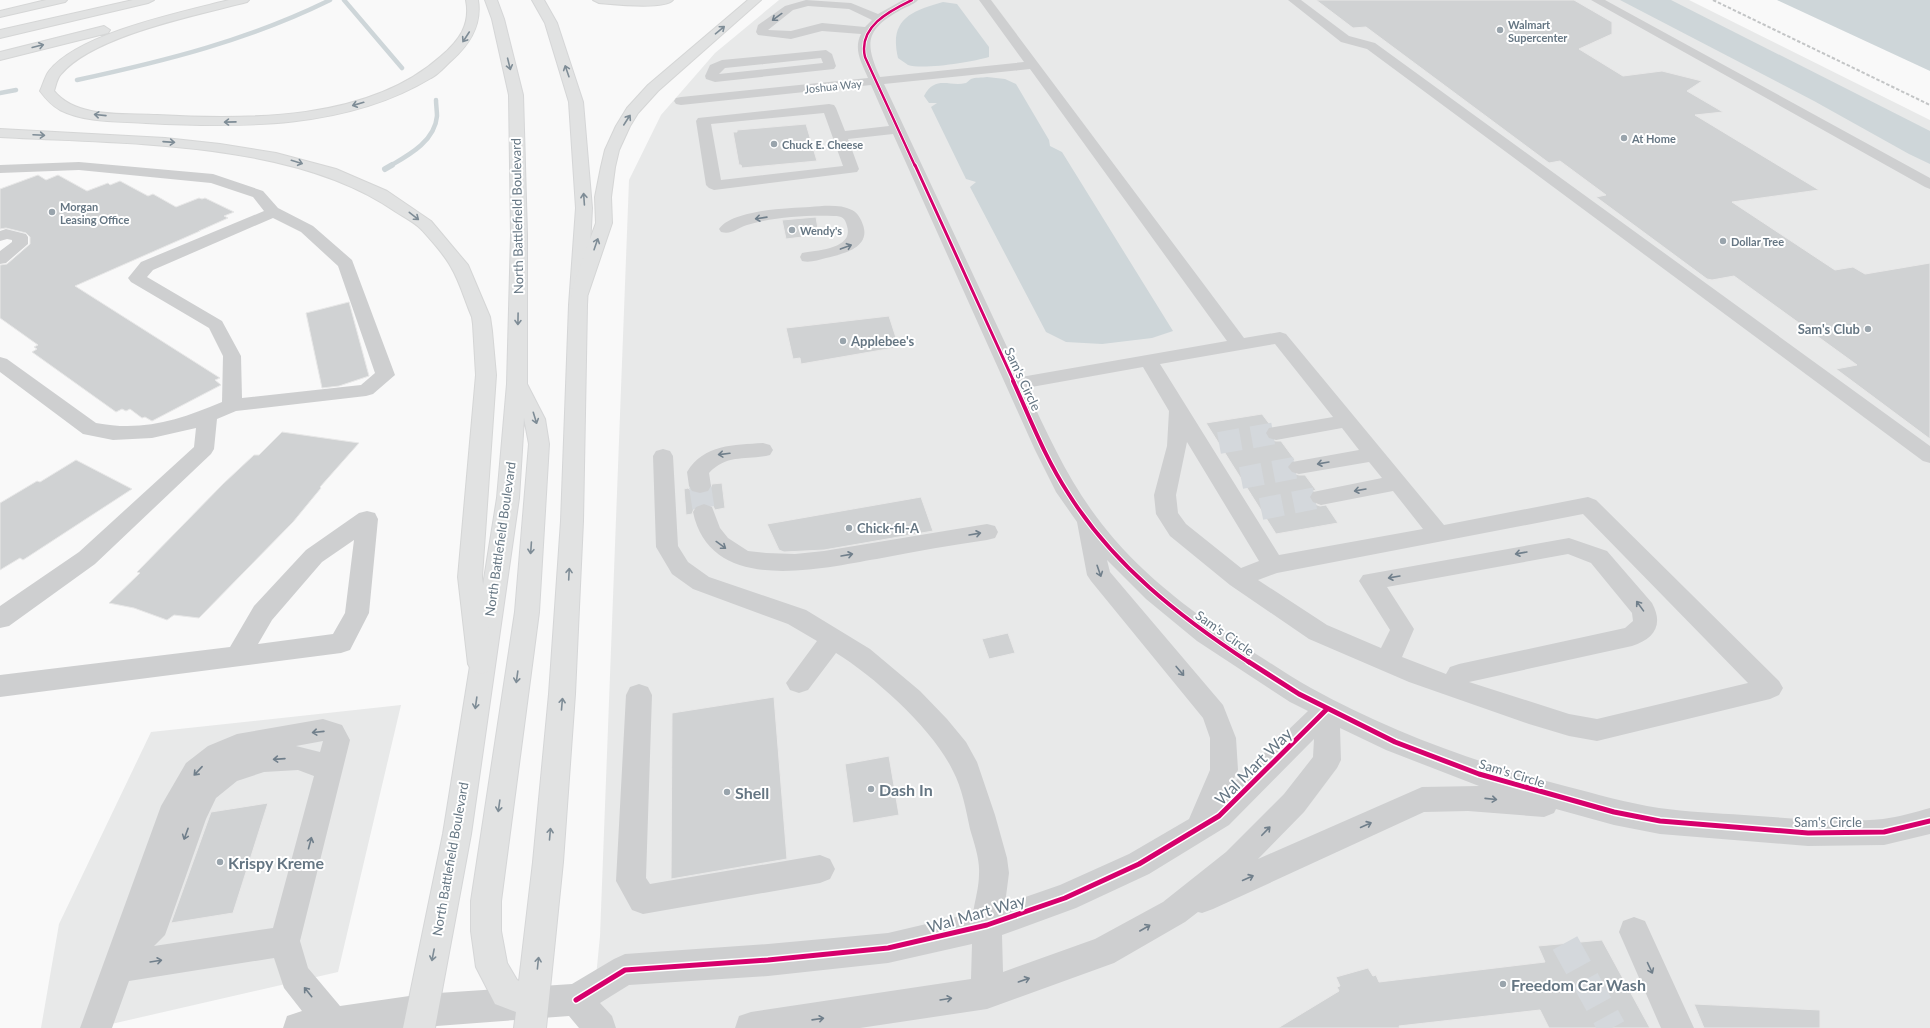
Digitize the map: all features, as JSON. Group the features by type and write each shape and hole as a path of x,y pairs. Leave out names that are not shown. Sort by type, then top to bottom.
{"main road":[{"path":"0,14 61,0"},
{"path":"0,56 233,0"},
{"path":"243,0 150,25 102,41 73,56 55,70 47,84 47,91 58,103 70,109 89,114 147,119 251,122 294,118 337,110 400,90 418,81 441,66 464,41 471,29 474,15 472,0"},
{"name":"North Battlefield Boulevard","path":"423,1022 456,834 481,664 508,498 517,384 519,236 516,95 498,18 491,0"},
{"path":"532,1015 562,694 572,521 579,294 584,208 576,102 550,23 538,0"},
{"path":"599,0 649,2 666,0"},
{"path":"579,294 604,223 603,197 608,167 612,150 623,126 632,111 653,88 755,0"},
{"path":"0,30 138,1"},
{"path":"0,35 138,1"},
{"path":"0,22 73,5"},
{"path":"0,133 210,146 264,154 289,160 342,176 377,192 413,215 442,243 455,260 474,297 480,316 485,348 485,394 470,577 481,664"},
{"path":"517,384 533,411 538,428 539,444 527,612 486,901 486,931 492,968 506,993 532,1015"}],"street":[{"path":"874,25 856,3 818,2 801,4 789,8 762,28 762,32 792,35 822,28 874,25 897,6 912,0"},
{"path":"985,0 1239,344"},
{"path":"1294,0 1345,39 1371,46 1930,456"},
{"path":"1597,0 1930,184"},
{"name":"Sam's Circle","path":"874,25 864,44 865,57 875,82 1044,450 1067,492 1108,547 1154,593 1206,634 1279,682 1327,709 1395,742 1479,774 1614,812 1684,823 1808,833 1884,832 1926,828"},
{"path":"826,54 830,66 757,73 714,78 711,76 714,68 722,64 826,54"},
{"name":"Joshua Way","path":"681,101 1033,66"},
{"path":"757,73 760,93 766,115"},
{"path":"829,108 852,169 714,185 703,121 766,115 829,108"},
{"path":"840,136 897,129"},
{"path":"0,363 90,429 113,433 152,431 189,423 232,405 366,390 385,375 346,264 307,229 274,212 258,194 213,179 78,166 1,169"},
{"path":"727,229 740,222 758,218 817,211 837,211 848,214 853,218 857,238 852,245 808,257"},
{"path":"232,405 232,356 216,326 137,278 147,266 274,212"},
{"path":"0,236 6,234 20,237 20,244 0,259"},
{"path":"1015,384 1280,338 1439,534"},
{"path":"1148,360 1179,410 1209,444 1252,511 1274,565"},
{"path":"1179,410 1177,446 1165,495 1167,514 1178,530 1238,579 1318,632 1418,675 1454,688 1569,725 1597,730 1770,688 1588,505 1274,565 1238,579"},
{"path":"0,619 87,558 204,449 207,416"},
{"path":"1276,433 1348,421"},
{"path":"700,486 698,472 707,460 719,454 763,450"},
{"path":"1300,467 1374,454"},
{"path":"663,456 667,547 680,568 701,583 797,617 861,656 911,699 938,727 956,750 967,770 982,815 994,873 987,925 987,993"},
{"path":"1321,497 1398,484"},
{"path":"704,512 705,521 717,543 739,556 752,560 764,561 804,563 987,532"},
{"path":"0,686 238,656 341,643 357,613 367,519 314,556 263,613 238,656"},
{"name":"Wal Mart Way","path":"1086,519 1099,575 1214,712 1223,738 1224,770 1199,828"},
{"path":"1387,662 1402,629 1371,581 1569,546 1599,558 1644,610 1646,625 1632,636 1459,674 1454,688"},
{"path":"799,683 833,638"},
{"path":"639,695 630,881 643,900 820,869"},
{"path":"1174,912 1236,862 1294,803 1327,760 1327,709"},
{"name":"Wal Mart Way","path":"576,1000 625,970 768,960 888,948 987,925 1066,898 1139,864 1219,816 1327,709"},
{"path":"96,1028 175,806 196,771 218,754 237,746 323,730 333,733 337,740 285,942 295,977 332,1022"},
{"path":"751,1028 987,993 1103,952 1174,912 1422,800 1444,797 1476,797 1614,812"},
{"path":"1634,932 1678,1028"},
{"path":"120,962 285,942"},
{"path":"299,1028 332,1022 423,1022 532,1015 576,1000 600,1028"}],"shaded area":[{"path":"779,0 1689,0 1930,120 1930,1028 591,1028 600,936 629,180 661,115 715,53"},
{"path":"1620,0 1671,0 1930,131 1930,164 1909,154 1814,101"},
{"path":"1777,0 1930,0 1930,71"},
{"path":"943,2 957,4 989,47 989,57 936,66 925,67 908,65 898,58 896,45 897,34 900,26 905,19 912,14 931,5"},
{"path":"987,77 1005,79 1016,84 1049,140 1050,146 1062,152 1173,331 1152,338 1102,344 1066,342 1046,332 970,187 976,182 966,179 931,107 937,103 929,103 924,96 928,90 938,84 960,84 966,83 973,78"},
{"path":"401,705 338,972 94,1028 41,1028 59,924 151,732"}],"building":[{"path":"1316,0 1574,0 1612,22 1612,34 1579,49 1623,76 1662,71 1702,81 1687,91 1723,112 1695,115 1819,190 1732,202 1835,270 1853,267 1865,274 1930,263 1930,439 1836,369 1857,365 1734,276 1712,280 1707,279 1596,197 1606,195 1560,161 1549,163 1366,27 1353,28"},
{"name":"Chuck E. Cheese","path":"806,124 817,161 742,168 741,165 739,165 733,132 737,132 737,130"},
{"path":"38,175 46,180 58,175 87,191 108,183 110,185 120,181 148,196 153,194 176,207 199,198 205,198 234,212 224,216 228,218 75,286 220,378 215,380 221,385 152,421 145,417 142,418 130,409 126,411 122,409 116,412 32,352 37,349 34,347 38,345 0,318 0,265 7,264 30,244 30,237 26,233 6,228 0,229 0,189"},
{"path":"816,217 819,235 786,239 782,220"},
{"path":"349,302 369,376 339,386 322,388 306,313"},
{"name":"Applebee's","path":"889,316 899,347 801,364 800,358 793,359 786,328"},
{"path":"1262,414 1271,426 1268,427 1265,432 1268,439 1281,441 1295,460 1291,461 1287,468 1292,473 1305,475 1316,490 1312,491 1309,496 1312,503 1320,506 1326,505 1338,523 1276,534 1206,423"},
{"path":"282,432 359,443 320,487 321,488 293,522 199,618 174,615 167,620 134,608 109,603 140,573 137,572 223,484 254,455 259,455"},
{"path":"76,460 132,489 23,560 20,558 0,570 0,503 37,481 40,482"},
{"path":"722,483 725,508 715,510 713,506 703,503 695,506 692,514 686,515 684,489 688,488 692,492 700,494 709,492 712,484"},
{"name":"Chick-fil-A","path":"921,497 933,531 824,550 784,552 779,550 767,524"},
{"path":"1008,633 1015,653 989,659 982,639"},
{"name":"Shell","path":"774,697 787,859 671,879 672,713"},
{"name":"Dash In","path":"889,756 899,815 853,823 845,764"},
{"name":"Krispy Kreme","path":"268,803 233,913 171,923 211,812"},
{"name":"Freedom Car Wash","path":"1602,940 1650,1028 1549,1028 1540,1010 1399,1026 1400,1028 1278,1028 1339,991 1337,987 1340,986 1336,977 1368,968 1373,976 1376,975 1379,982 1545,962 1538,946"},
{"path":"1694,1004 1820,1010 1820,1028 1704,1028"}],"waterway":[{"path":"77,80 174,57 238,38 269,27 330,0"},
{"path":"344,0 402,68"},
{"path":"0,93 16,90"},
{"path":"390,166 413,152 431,133 437,116 436,100"},
{"path":"385,169 392,165"}],"tunnel":[{"path":"1219,443 1276,433"},
{"path":"1241,478 1299,467"},
{"path":"700,486 704,512"},
{"path":"1261,509 1321,497"},
{"path":"1565,943 1612,1028"}],"railway":[{"path":"1713,0 1930,105"}],"cycle path":[{"path":"912,0 889,12 870,29 864,46 865,57 1045,450 1067,492 1108,547 1154,593 1206,634 1299,694 1327,709 1395,742 1479,774 1524,788 1614,812 1660,821 1808,833 1884,832 1930,821"},
{"path":"576,1000 625,970 768,960 888,948 987,925 1065,898 1139,864 1219,816 1327,709"}],"place":[{"name":"Walmart Supercenter","path":"1500,30"},
{"name":"At Home","path":"1624,138"},
{"name":"Chuck E. Cheese","path":"774,144"},
{"name":"Morgan Leasing Office","path":"52,212"},
{"name":"Wendy's","path":"792,230"},
{"name":"Dollar Tree","path":"1723,241"},
{"name":"Sam's Club","path":"1868,329"},
{"name":"Applebee's","path":"843,341"},
{"name":"Chick-fil-A","path":"849,528"},
{"name":"Dash In","path":"871,789"},
{"name":"Shell","path":"727,792"},
{"name":"Krispy Kreme","path":"220,862"},
{"name":"Freedom Car Wash","path":"1503,984"}]}
